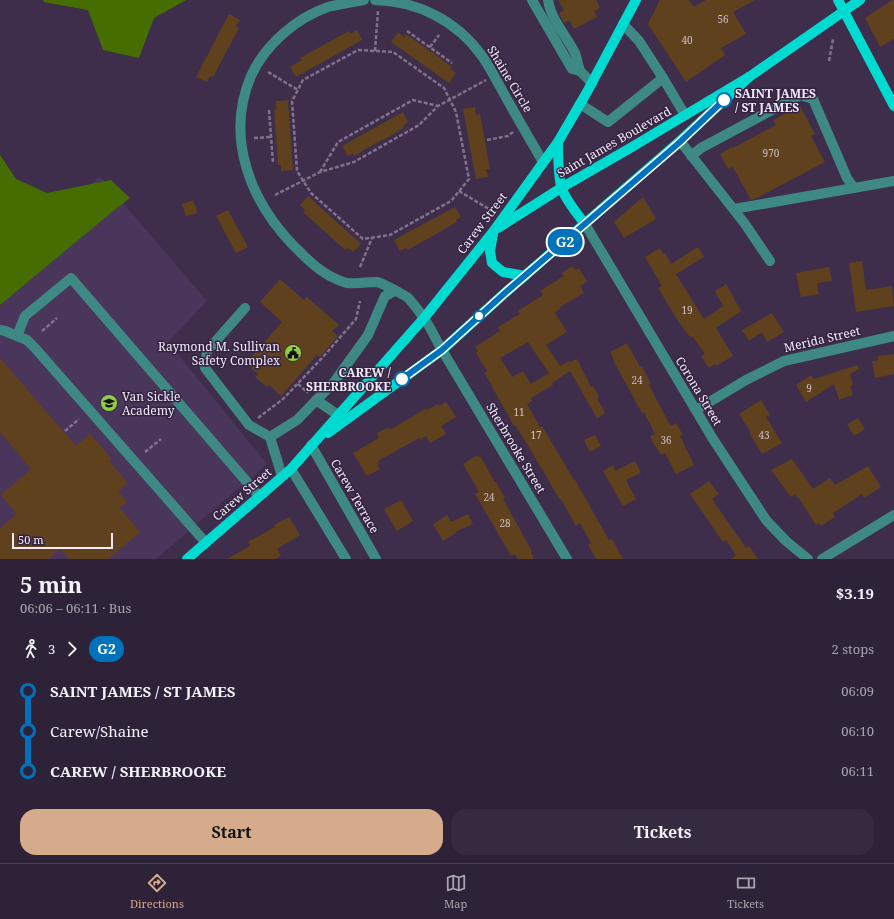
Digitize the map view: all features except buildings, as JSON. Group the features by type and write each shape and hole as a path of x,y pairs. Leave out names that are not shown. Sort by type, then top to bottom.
{"main road":[{"name":"Carew Street","path":"187,559 291,469 424,318 493,232 558,142 592,83 636,0"},
{"path":"838,0 894,106"},
{"name":"Saint James Boulevard","path":"493,232 562,188 749,77 860,0"},
{"name":"Saint James Boulevard","path":"585,224 680,142 749,77"},
{"path":"558,142 558,166 562,188 572,208 585,224"},
{"name":"Carew Street","path":"311,445 442,350 585,224"},
{"path":"493,232 490,251 492,263 503,272 525,276"}],"street":[{"path":"364,0 346,2 309,16 287,31 268,49 254,71 244,98 240,129 245,162 250,180 258,197 276,226 306,258 325,273 347,283 379,282 408,298 424,318 442,350"},
{"name":"Shaine Circle","path":"377,0 402,3 420,8 436,15 464,34 482,56 543,162"},
{"path":"532,0 572,68 580,70"},
{"path":"548,0 558,27 575,54 580,70 592,83"},
{"path":"623,24 639,41 685,115"},
{"path":"580,104 608,122 663,78"},
{"path":"691,156 700,148 800,95 813,99 848,178 854,188"},
{"path":"680,142 734,209 770,261"},
{"path":"734,209 894,181"},
{"name":"Corona Street","path":"585,224 713,439 766,520 786,541 808,559"},
{"path":"17,336 25,316 71,278 259,496"},
{"path":"270,437 297,420 335,381 368,335 385,296 395,291"},
{"path":"245,308 207,351 205,368 250,425 270,437 282,476"},
{"path":"0,330 27,340 35,348 206,543"},
{"name":"Merida Street","path":"696,410 746,380 784,361 894,336"},
{"name":"Sherbrooke Street","path":"442,350 567,559"},
{"path":"316,400 338,415"},
{"name":"Carew Terrace","path":"311,445 376,559"},
{"path":"291,469 346,559"},
{"path":"822,559 894,515"}],"path":[{"path":"375,51 377,0"},
{"path":"407,31 452,63"},
{"path":"430,48 439,34"},
{"path":"830,61 833,39"},
{"path":"358,50 375,51 393,52 444,88 456,112 468,179 451,201 390,236 363,240 311,193 297,171 292,100 303,80 358,50"},
{"path":"268,72 298,90"},
{"path":"275,195 320,172 354,162 419,125 438,106 479,84"},
{"path":"320,172 338,142 413,100 438,106"},
{"path":"269,110 273,163"},
{"path":"487,140 508,136 522,125"},
{"path":"254,138 271,137"},
{"path":"459,190 503,218"},
{"path":"360,267 372,238"},
{"path":"250,425 283,399 323,357 356,319 360,301"},
{"path":"42,331 57,318"},
{"path":"65,431 79,419"},
{"path":"145,452 161,439"}],"shaded area":[{"name":"Van Sickle Academy","path":"100,176 207,301 168,342 267,464 156,559 0,559 0,261"}],"green space":[{"path":"43,0 186,0 154,18 139,58 103,50 88,10 44,2"},
{"path":"0,155 16,179 47,193 111,180 130,198 0,305"}],"bus line":[{"name":"G2","path":"402,379 442,350 506,292 680,142 724,100"}],"place":[{"name":"SAINT JAMES / ST JAMES","path":"724,100"},
{"name":"Raymond M. Sullivan Safety Complex","path":"293,353"},
{"name":"CAREW / SHERBROOKE","path":"402,379"},
{"name":"Van Sickle Academy","path":"109,403"}]}
